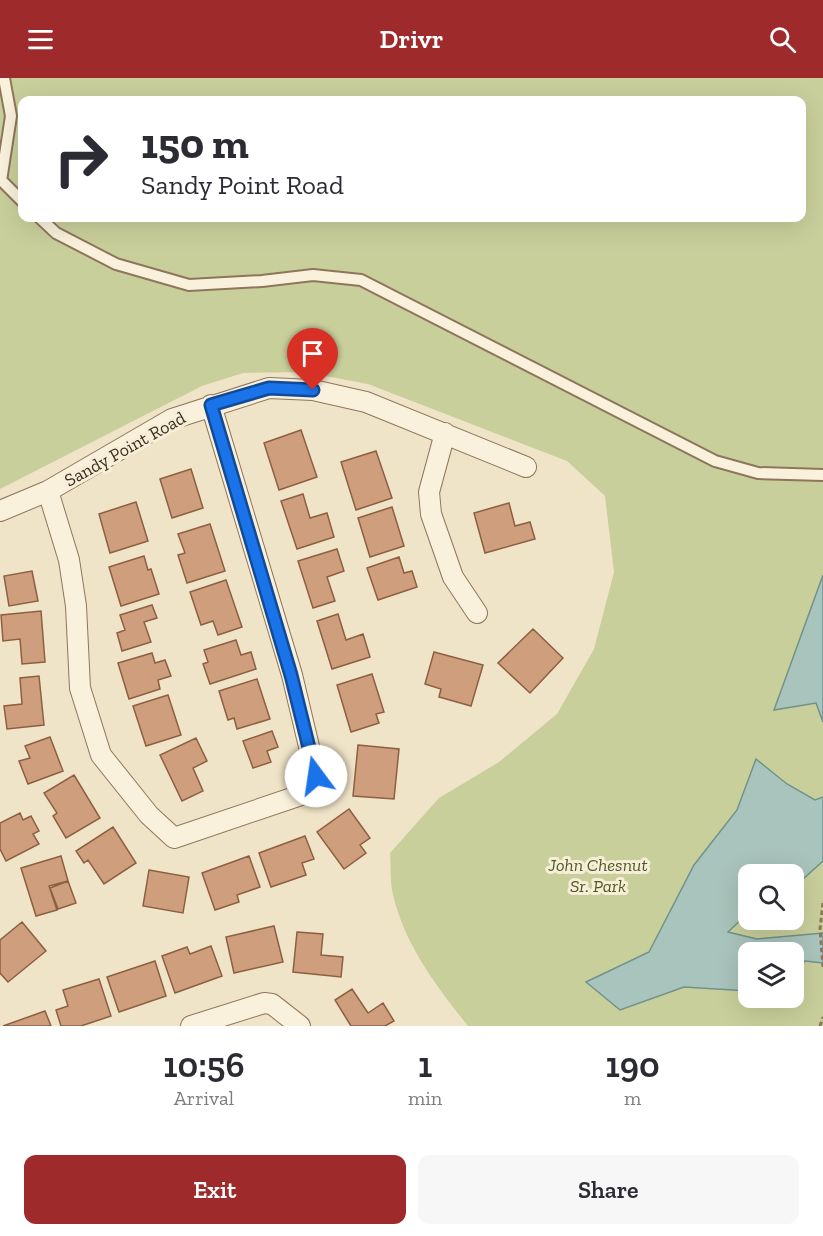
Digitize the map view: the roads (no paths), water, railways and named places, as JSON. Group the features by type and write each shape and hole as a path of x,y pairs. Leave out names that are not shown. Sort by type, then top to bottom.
{"street":[{"name":"Sandy Point Road","path":"0,511 48,491 172,419 269,388 313,390 366,402 526,467"},
{"path":"48,491 69,560 76,606 80,688 100,755 149,815 174,838 304,794 316,776 291,675 211,405"},
{"path":"445,433 429,492 431,514 453,577 477,613"},
{"path":"191,1026 264,1003 272,1004 300,1026"}],"lane":[{"path":"4,78 11,116 1,181 18,197"},
{"path":"44,222 56,233 116,264 189,285 262,281 314,275 361,280 715,460 758,473 823,475"}],"water":[{"path":"823,575 823,722 816,703 774,710"},
{"path":"756,759 787,784 815,800 823,797 823,861 804,878 804,864 738,864 738,922 728,932 757,939 823,933 823,963 804,962 804,942 738,942 738,990 684,987 620,1010 586,982 649,952 694,865 737,810"}],"park label":[{"name":"John Chesnut Sr. Park","path":"598,875"}]}
